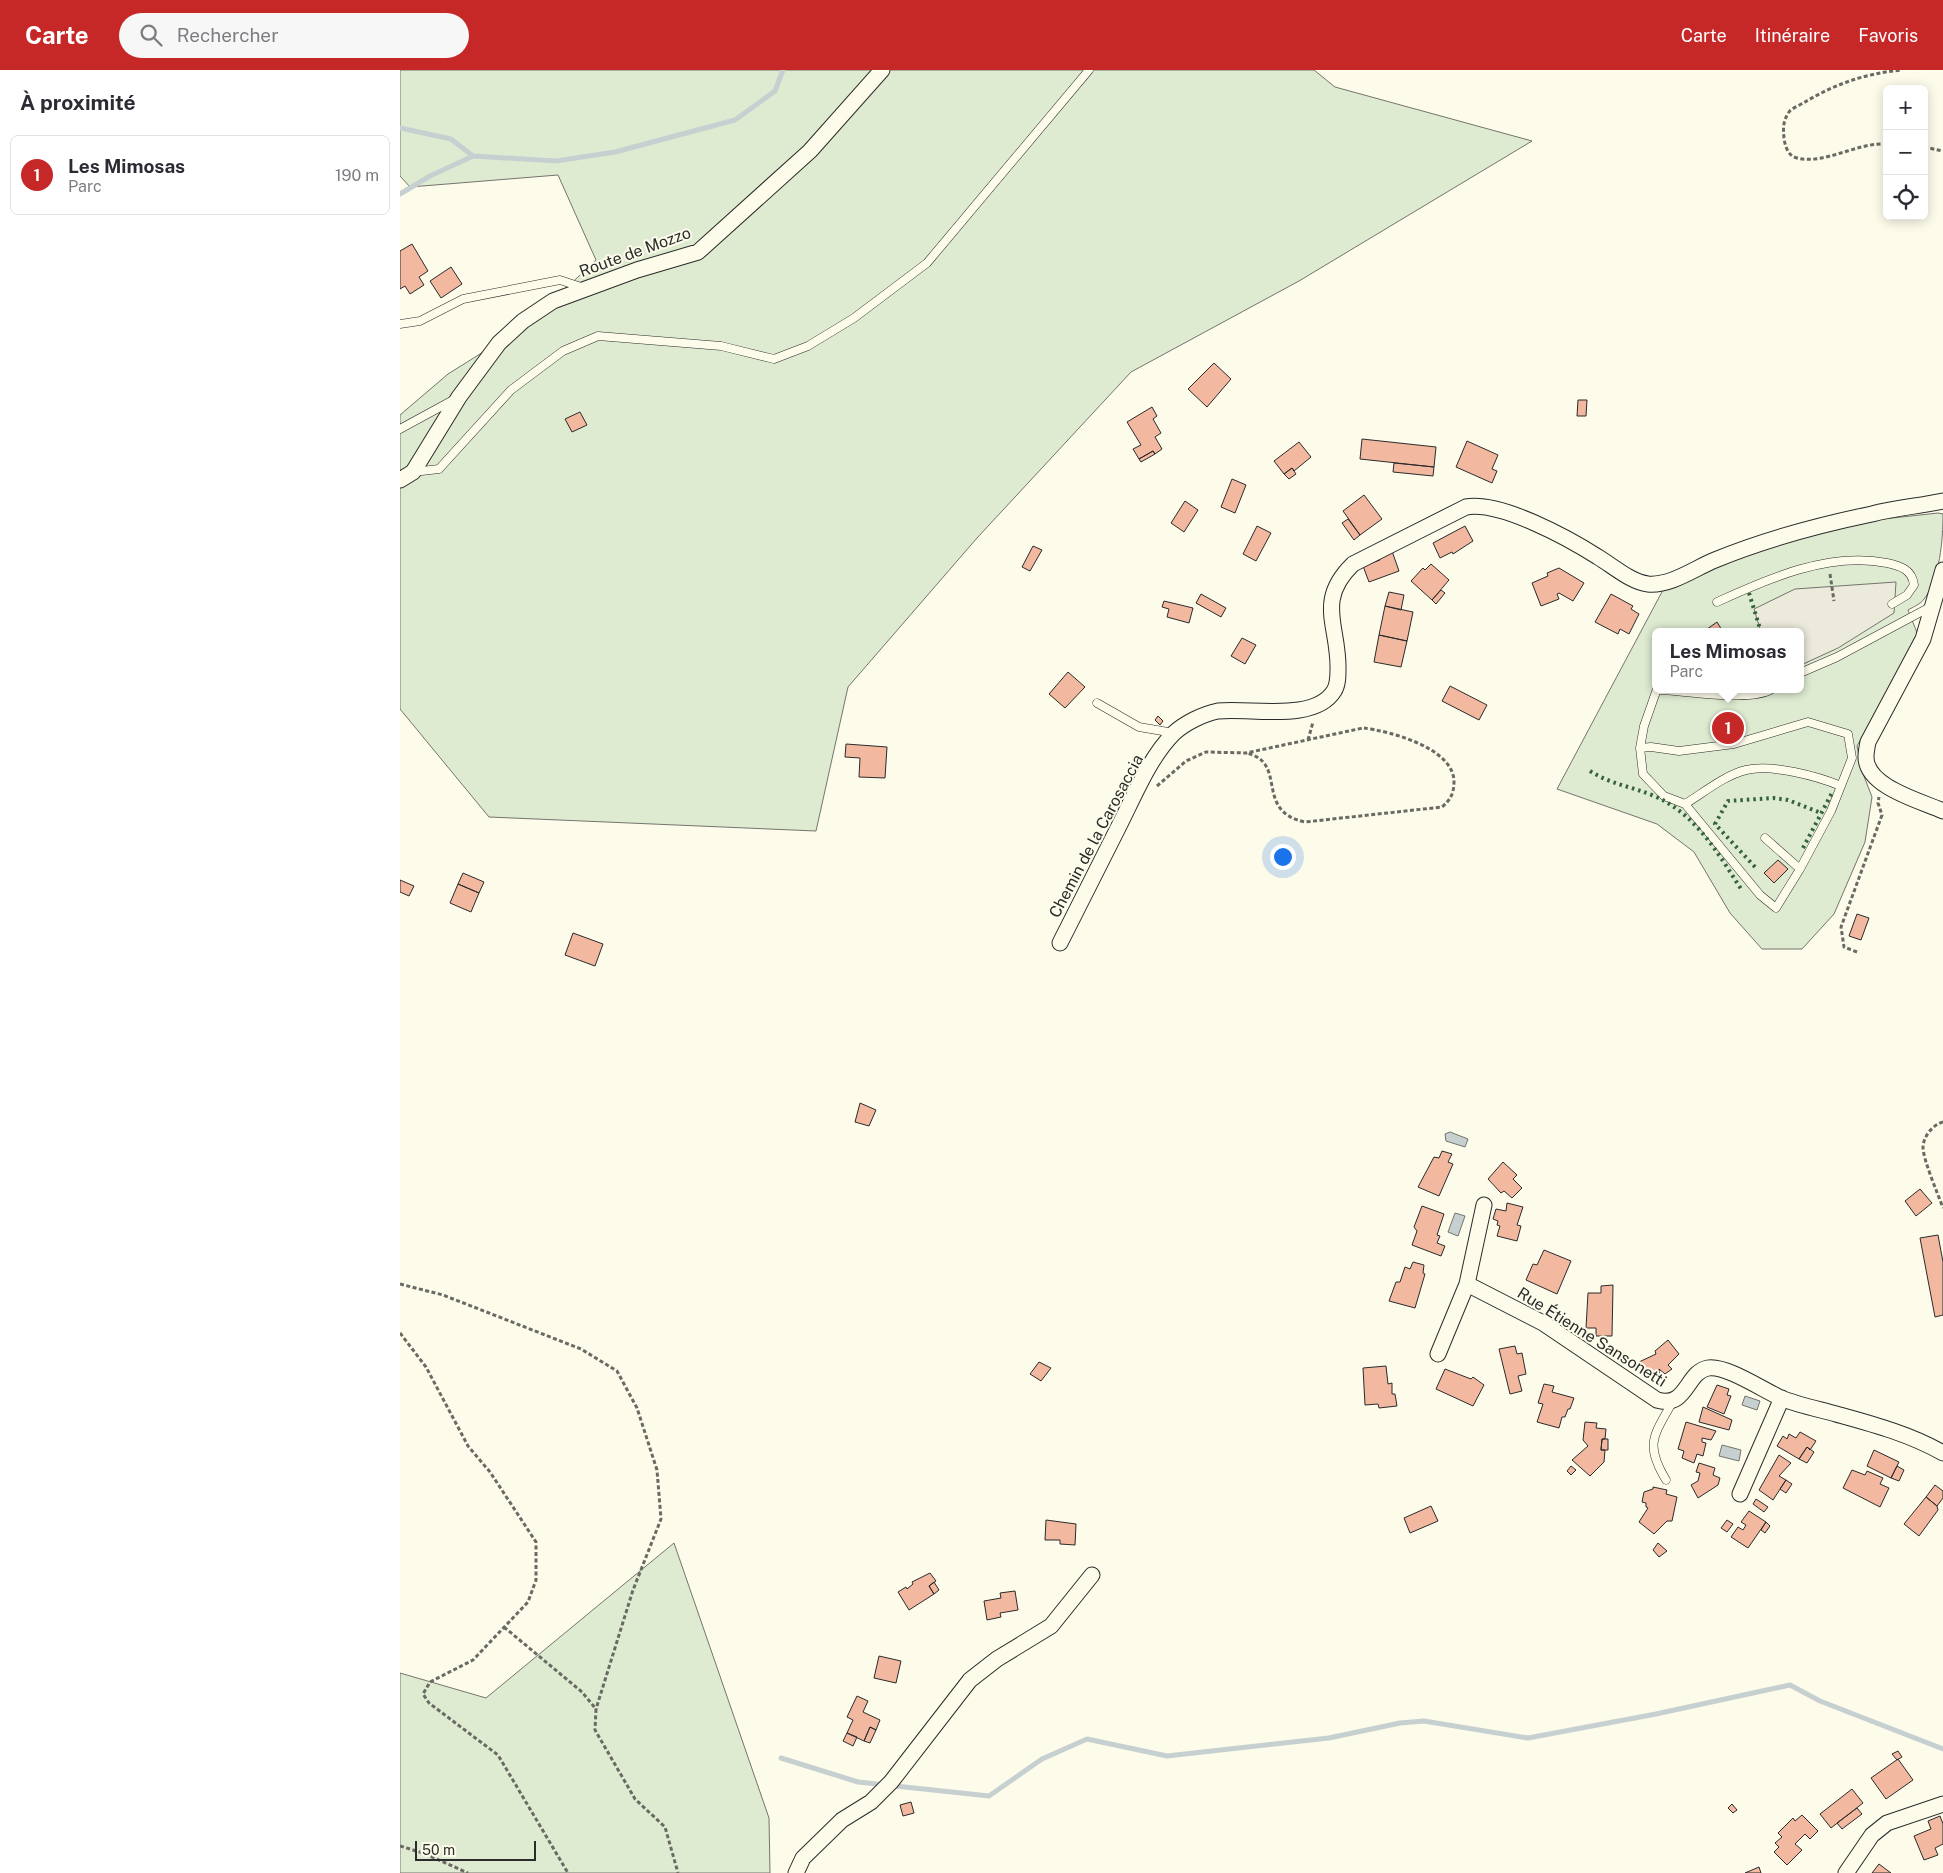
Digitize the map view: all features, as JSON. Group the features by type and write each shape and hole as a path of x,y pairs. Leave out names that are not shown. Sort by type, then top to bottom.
{"street":[{"name":"Route de Mozzo","path":"413,472 459,397 499,343 523,320 553,301 586,288 698,252 810,151 882,70"},
{"path":"400,480 413,472"},
{"name":"Chemin de la Carosaccia","path":"1060,942 1138,787 1174,733 1195,720 1216,712 1290,712 1305,710 1328,697 1334,691 1338,680 1338,661 1330,612 1332,593 1341,575 1353,564 1466,507 1477,505 1490,507 1571,540 1629,577 1648,584 1666,582 1716,560 1784,535 1874,513 1943,501"},
{"path":"1943,570 1923,639 1868,742 1866,758 1870,772 1882,784 1943,811"},
{"path":"1438,1354 1467,1284 1484,1205"},
{"name":"Rue Étienne Sansonetti","path":"1467,1284 1543,1323 1657,1400 1664,1402 1673,1401 1706,1368 1719,1368 1782,1398 1874,1424 1928,1445 1943,1453"},
{"path":"1740,1494 1782,1398"},
{"path":"796,1873 803,1858 842,1820 871,1802 891,1782 970,1680 997,1659 1051,1626 1092,1575"},
{"path":"1846,1873 1872,1835 1887,1823 1943,1804"}],"lane":[{"path":"413,472 439,469 510,390 563,351 598,336 721,346 774,359 808,346 847,323 928,262 1089,70"},
{"path":"400,324 420,321 463,299 560,280 586,288"},
{"path":"400,429 436,407 459,397"},
{"path":"1716,602 1755,584 1815,565 1870,560 1898,566 1908,571 1913,578 1914,585 1907,595 1892,604"},
{"path":"1804,671 1837,657 1932,606"},
{"path":"1640,748 1651,747 1679,751 1734,744 1808,722 1848,734 1852,758 1831,811 1800,869 1776,908 1760,894 1685,804 1664,796 1643,774 1640,748 1644,726 1656,693"},
{"path":"1692,693 1726,696 1766,693"},
{"path":"1097,703 1140,726 1174,733"},
{"path":"1685,804 1721,782 1746,770 1778,770 1821,778 1841,786"},
{"path":"1765,838 1800,869"},
{"path":"1666,1480 1658,1467 1652,1450 1657,1430 1673,1401"}],"path":[{"path":"1883,144 1841,151 1812,161 1795,158 1785,148 1783,125 1790,111 1821,92 1845,82 1881,72 1902,70"},
{"path":"1928,148 1943,151"},
{"path":"1829,564 1834,601"},
{"path":"1138,787 1151,793 1163,779 1186,761 1206,752 1246,753 1258,756 1267,765 1274,800 1282,812 1293,819 1305,822 1442,807 1454,791 1454,772 1445,760 1425,746 1383,730 1363,728 1246,753"},
{"path":"1857,952 1844,947 1841,927 1882,814 1878,803 1882,784"},
{"path":"1943,1122 1936,1124 1926,1135 1923,1148 1943,1208"},
{"path":"400,1284 443,1295 581,1349 617,1371 637,1408 657,1470 661,1519 633,1590 596,1709 595,1730 635,1799 664,1827 678,1873"},
{"path":"400,1333 426,1367 468,1446 490,1472 536,1542 536,1580 528,1602 473,1660 430,1682 423,1694 429,1703 498,1755 568,1873"},
{"path":"504,1627 582,1692 596,1709"},
{"path":"400,1846 423,1853 468,1873"}],"green space":[{"path":"400,70 1314,70 1335,87 1532,141 1299,281 1131,372 977,538 848,687 816,831 489,817 400,709 400,415 448,374 528,324 596,260 558,175 410,187 400,176"},
{"path":"1943,514 1940,558 1934,581 1924,599 1908,610 1918,635 1857,746 1862,771 1872,797 1865,842 1834,914 1802,949 1762,949 1730,913 1694,852 1657,824 1557,789 1664,588 1715,566 1786,541 1874,520"},
{"path":"674,1543 769,1818 770,1873 400,1873 400,1673 486,1698"}],"shaded area":[{"path":"1896,582 1894,613 1838,648 1804,664 1804,628 1760,628 1754,609 1795,589"},
{"path":"1450,1132 1468,1139 1465,1147 1446,1141 1445,1134"},
{"path":"1455,1213 1465,1216 1458,1236 1448,1232"},
{"path":"1745,1396 1760,1401 1757,1410 1742,1405"},
{"path":"1722,1445 1741,1450 1739,1461 1719,1456"}],"building":[{"path":"412,244 428,271 419,277 424,285 410,294 405,286 400,289 400,251"},
{"path":"451,267 462,284 441,298 430,281"},
{"path":"1214,363 1231,379 1207,407 1188,389"},
{"path":"1578,400 1587,400 1586,416 1577,416"},
{"path":"1152,407 1157,416 1153,419 1161,433 1155,437 1162,449 1155,454 1153,451 1139,459 1133,449 1141,445 1127,422"},
{"path":"580,412 587,425 572,432 565,419"},
{"path":"1362,439 1436,447 1434,467 1360,459"},
{"path":"1467,441 1498,455 1492,469 1497,471 1492,483 1456,467"},
{"path":"1299,442 1311,457 1294,471 1292,468 1284,474 1274,461"},
{"path":"1153,451 1155,454 1141,462 1139,459"},
{"path":"1394,463 1434,467 1433,476 1393,472"},
{"path":"1292,468 1296,474 1289,479 1284,474"},
{"path":"1232,479 1246,485 1235,513 1221,507"},
{"path":"1364,495 1382,519 1360,535 1343,511"},
{"path":"1185,501 1198,510 1184,532 1171,523"},
{"path":"1348,519 1360,535 1354,540 1342,523"},
{"path":"1257,526 1271,533 1256,561 1243,554"},
{"path":"1465,526 1473,541 1453,554 1452,552 1440,558 1433,543"},
{"path":"1033,546 1042,550 1030,571 1022,567"},
{"path":"1392,551 1399,571 1369,582 1363,566 1380,560 1378,556"},
{"path":"1431,564 1449,580 1432,600 1411,581 1423,568 1425,570"},
{"path":"1559,568 1584,583 1573,601 1559,593 1557,594 1559,599 1541,606 1532,583 1548,576 1547,573"},
{"path":"1441,590 1445,593 1436,604 1432,600"},
{"path":"1389,592 1404,595 1401,610 1385,606"},
{"path":"1201,594 1226,608 1221,617 1196,603"},
{"path":"1611,594 1633,606 1631,609 1639,614 1629,634 1620,629 1618,634 1595,622"},
{"path":"1164,601 1193,608 1189,623 1167,617 1169,609 1162,607"},
{"path":"1385,606 1413,612 1407,641 1379,635"},
{"path":"1717,622 1721,628 1709,628"},
{"path":"1379,635 1407,641 1401,667 1374,662"},
{"path":"1242,638 1256,645 1245,664 1231,656"},
{"path":"1068,672 1085,687 1065,708 1049,694"},
{"path":"1450,686 1487,705 1479,720 1442,701"},
{"path":"1158,716 1163,721 1160,725 1155,720"},
{"path":"846,744 887,747 885,778 859,777 860,758 845,757"},
{"path":"1778,860 1788,869 1774,883 1764,873"},
{"path":"463,873 484,882 479,893 458,884"},
{"path":"400,880 414,886 409,896 400,892"},
{"path":"458,884 479,893 471,912 450,903"},
{"path":"1857,914 1869,918 1861,940 1849,936"},
{"path":"573,933 603,944 595,966 565,955"},
{"path":"860,1103 876,1110 869,1126 855,1122"},
{"path":"1442,1151 1452,1154 1448,1162 1453,1164 1439,1196 1418,1187 1434,1157 1439,1158"},
{"path":"1503,1162 1517,1175 1513,1179 1522,1188 1512,1198 1504,1191 1501,1193 1488,1179"},
{"path":"1920,1189 1932,1203 1916,1216 1905,1201"},
{"path":"1507,1203 1523,1207 1517,1225 1521,1226 1517,1241 1497,1236 1500,1226 1497,1225 1498,1221 1493,1219 1496,1209 1506,1211"},
{"path":"1422,1206 1444,1214 1437,1235 1440,1236 1437,1243 1445,1246 1441,1256 1412,1245 1417,1231 1414,1227"},
{"path":"1938,1235 1943,1262 1943,1315 1935,1317 1920,1238"},
{"path":"1544,1250 1571,1261 1557,1294 1526,1280 1533,1264 1537,1265"},
{"path":"1413,1262 1424,1265 1423,1273 1425,1274 1415,1308 1389,1301 1396,1282 1400,1282 1405,1267 1410,1269"},
{"path":"1613,1285 1612,1336 1596,1336 1596,1328 1586,1328 1588,1293 1601,1293 1601,1286"},
{"path":"1668,1340 1679,1354 1668,1365 1672,1369 1665,1374 1659,1369 1660,1375 1652,1376 1652,1371 1641,1373 1639,1362 1656,1354 1655,1351"},
{"path":"1515,1346 1517,1354 1522,1353 1526,1374 1518,1376 1522,1391 1510,1394 1499,1349"},
{"path":"1039,1362 1051,1368 1041,1381 1030,1374"},
{"path":"1386,1366 1388,1384 1392,1383 1392,1394 1395,1394 1397,1406 1379,1408 1378,1404 1365,1405 1363,1368"},
{"path":"1445,1369 1471,1379 1473,1377 1484,1385 1473,1406 1436,1389"},
{"path":"1544,1384 1554,1386 1552,1392 1574,1398 1565,1417 1562,1417 1559,1428 1537,1422 1543,1404 1538,1403"},
{"path":"1717,1385 1729,1389 1727,1395 1731,1396 1724,1414 1707,1407"},
{"path":"1703,1407 1732,1420 1729,1430 1699,1422"},
{"path":"1585,1422 1597,1423 1596,1428 1606,1429 1605,1439 1602,1439 1601,1450 1605,1450 1604,1462 1590,1476 1572,1460 1588,1446 1583,1440"},
{"path":"1686,1422 1716,1431 1711,1440 1702,1438 1702,1442 1706,1443 1703,1456 1697,1454 1694,1463 1682,1458 1684,1451 1678,1449"},
{"path":"1800,1432 1816,1441 1810,1450 1807,1447 1799,1459 1777,1446 1783,1436 1787,1439 1789,1434 1796,1438"},
{"path":"1602,1439 1608,1439 1608,1450 1601,1450"},
{"path":"1807,1447 1814,1452 1807,1463 1799,1459"},
{"path":"1874,1450 1899,1462 1891,1478 1867,1466"},
{"path":"1779,1455 1791,1463 1779,1476 1786,1480 1773,1500 1759,1490"},
{"path":"1699,1463 1715,1468 1713,1475 1720,1478 1718,1485 1698,1498 1691,1485 1698,1481 1700,1473 1696,1472"},
{"path":"1571,1466 1576,1470 1571,1475 1567,1471"},
{"path":"1897,1466 1904,1470 1899,1481 1891,1478"},
{"path":"1852,1470 1865,1475 1867,1471 1883,1478 1880,1484 1889,1488 1880,1507 1843,1488"},
{"path":"1786,1480 1792,1484 1786,1493 1780,1489"},
{"path":"1935,1485 1943,1491 1943,1498 1937,1506 1926,1497"},
{"path":"1653,1487 1667,1490 1666,1494 1677,1497 1672,1521 1667,1521 1654,1534 1639,1522 1648,1508 1646,1503 1642,1502 1644,1492 1653,1489"},
{"path":"1926,1497 1937,1506 1938,1510 1919,1536 1904,1524"},
{"path":"1756,1499 1768,1507 1764,1512 1753,1504"},
{"path":"1431,1506 1438,1521 1410,1533 1404,1518"},
{"path":"1749,1511 1766,1522 1748,1548 1731,1537 1738,1527 1743,1530 1746,1525 1741,1522"},
{"path":"1046,1520 1076,1524 1075,1545 1060,1544 1060,1540 1045,1540"},
{"path":"1727,1520 1733,1524 1727,1532 1721,1528"},
{"path":"1766,1522 1770,1526 1765,1533 1761,1530"},
{"path":"1658,1543 1667,1551 1659,1557 1653,1550"},
{"path":"930,1573 936,1581 929,1586 934,1594 909,1610 898,1592 906,1587 907,1589 913,1584 912,1582"},
{"path":"934,1582 939,1590 934,1594 929,1586"},
{"path":"1015,1591 1018,1610 1000,1613 1001,1617 987,1620 984,1601 1001,1598 1000,1593"},
{"path":"879,1656 901,1661 896,1683 874,1678"},
{"path":"857,1696 868,1701 863,1712 880,1720 876,1730 870,1727 864,1741 847,1733 853,1720 847,1717"},
{"path":"870,1727 876,1730 870,1743 864,1741"},
{"path":"847,1733 857,1737 853,1746 843,1741"},
{"path":"1898,1751 1902,1757 1897,1760 1892,1754"},
{"path":"1898,1759 1913,1780 1886,1799 1871,1778"},
{"path":"1852,1789 1863,1803 1831,1828 1820,1814"},
{"path":"911,1802 914,1813 903,1816 900,1805"},
{"path":"1732,1804 1737,1810 1733,1813 1728,1808"},
{"path":"1857,1808 1862,1814 1842,1829 1837,1823"},
{"path":"1802,1815 1818,1831 1810,1839 1805,1834 1795,1844 1802,1850 1787,1865 1774,1852 1779,1847 1775,1843 1782,1837 1778,1833 1793,1818 1795,1821"},
{"path":"1940,1816 1943,1824 1943,1844 1935,1848 1938,1855 1924,1860 1914,1836 1931,1829 1928,1821"},
{"path":"1879,1864 1891,1873 1872,1873"},
{"path":"1759,1867 1761,1873 1745,1873"}],"waterway":[{"path":"400,128 451,139 473,156 556,161 615,152 735,120 775,91 783,70"},
{"path":"400,194 430,176 473,156"},
{"path":"781,1758 858,1782 989,1796 1042,1759 1087,1739 1167,1756 1329,1738 1400,1723 1424,1721 1528,1738 1656,1714 1790,1685 1820,1701 1943,1749"}],"hedge":[{"path":"1749,593 1760,628"},
{"path":"1590,771 1598,776 1654,796 1669,803 1682,813 1704,835 1741,889"},
{"path":"1803,848 1833,791"},
{"path":"1755,867 1715,824 1728,801 1773,798 1788,800 1821,813"}],"place":[{"name":"Les Mimosas","path":"1728,728"}]}
